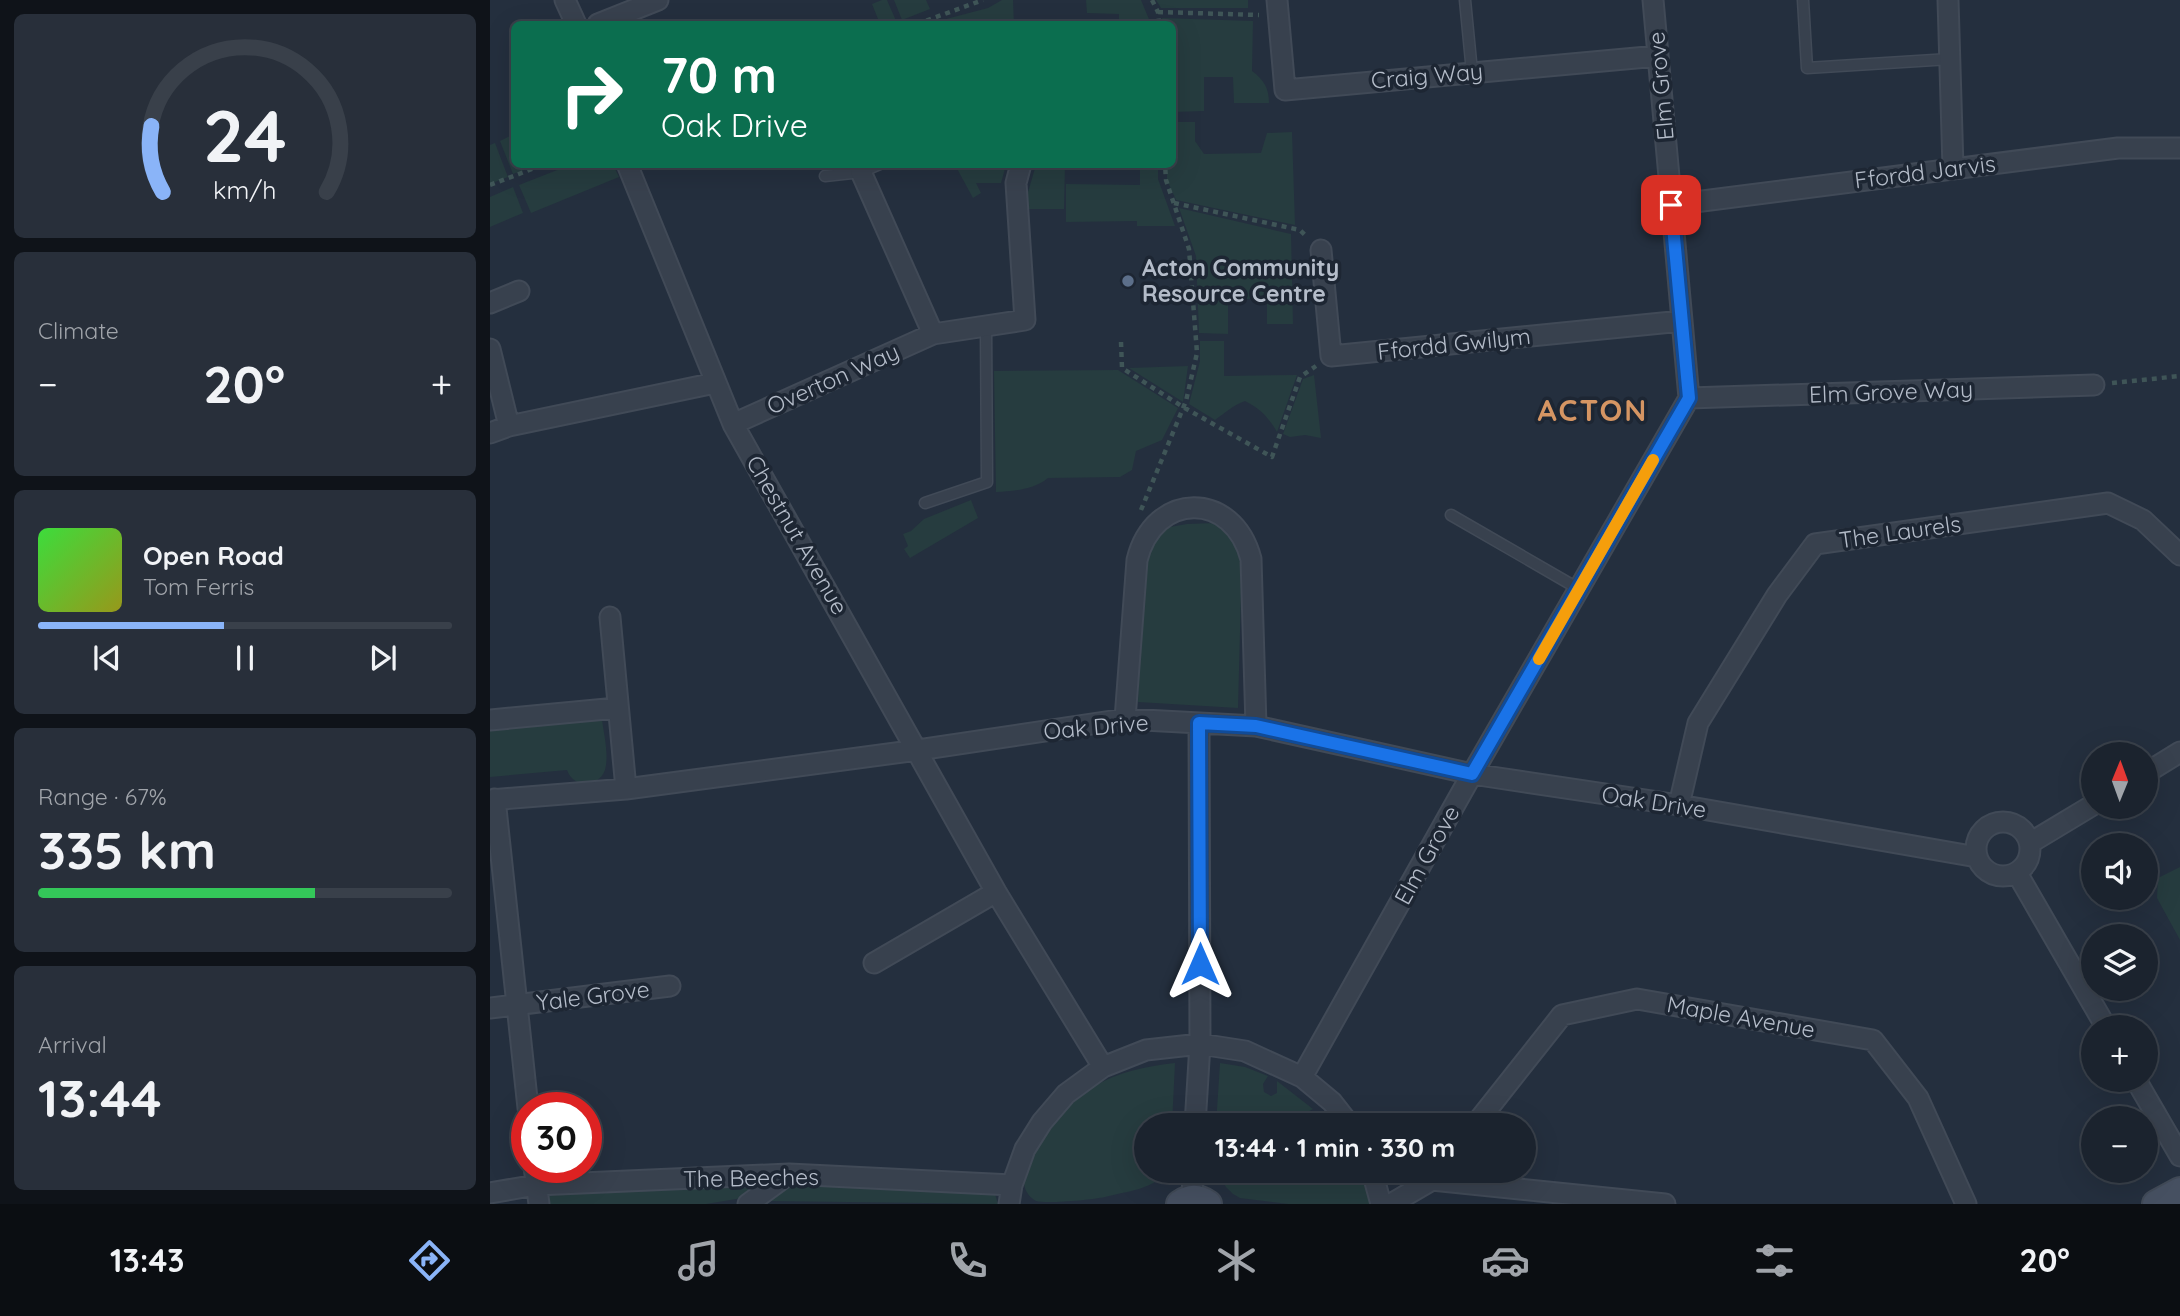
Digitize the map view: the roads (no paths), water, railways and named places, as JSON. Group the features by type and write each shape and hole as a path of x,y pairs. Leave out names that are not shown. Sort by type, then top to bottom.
{"main road":[{"path":"2157,1204 2180,1191"}],"street":[{"path":"565,0 575,21"},
{"path":"606,21 658,0"},
{"name":"Elm Grove","path":"1302,1077 1472,774 1689,398 1653,0"},
{"path":"1948,0 1953,168"},
{"name":"Craig Way","path":"1278,8 1285,90 1658,56"},
{"name":"Ffordd Jarvis","path":"1671,205 2118,148 2180,148"},
{"name":"Chestnut Avenue","path":"629,168 733,424 996,892 1103,1067"},
{"name":"Overton Way","path":"733,424 933,334 1026,320 1016,183 1020,168"},
{"path":"861,172 933,334"},
{"name":"Ffordd Gwilym","path":"1321,250 1331,356 1682,321"},
{"path":"490,303 519,291"},
{"path":"490,349 499,429 715,383"},
{"name":"Elm Grove Way","path":"1689,398 2094,386"},
{"name":"The Laurels","path":"1679,805 1698,723 1777,595 1815,544 2108,503 2143,520 2180,555"},
{"path":"1125,719 1137,560 1141,544 1150,529 1162,518 1176,511 1192,508 1223,516 1238,528 1247,544 1251,559 1256,726"},
{"path":"610,617 626,789"},
{"path":"490,720 617,708"},
{"name":"Oak Drive","path":"493,800 626,789 1125,719 1256,726 1472,774 1679,805 1977,857"},
{"path":"1196,1113 1200,1044 1199,723"},
{"path":"2158,766 2180,752"},
{"name":"Yale Grove","path":"493,800 525,1092"},
{"path":"2030,844 2081,812"},
{"path":"2005,822 2021,828 2030,844 2028,860 2017,873 2001,877 1993,875 1980,865 1977,857 1977,840 1981,832 1996,823 2005,822"},
{"path":"2017,873 2099,1015"},
{"path":"874,962 996,892"},
{"name":"Yale Grove","path":"490,1008 670,986"},
{"name":"Maple Avenue","path":"1484,1113 1562,1015 1637,999 1872,1040 1918,1098 1966,1204"},
{"path":"1011,1195 1025,1149 1042,1122 1066,1094 1103,1067 1146,1050 1200,1044 1245,1051 1302,1077 1332,1102 1341,1113"},
{"path":"2143,1092 2180,1156"},
{"path":"748,1204 789,1174"},
{"name":"The Beeches","path":"490,1193 536,1185 789,1174 1011,1195"},
{"path":"1193,1183 1193,1202"},
{"path":"1375,1183 1381,1204"},
{"path":"1391,1204 1424,1183"},
{"path":"1499,1183 1665,1204"}],"lane":[{"path":"1465,0 1472,72"},
{"path":"1803,0 1807,68 1950,59"},
{"path":"825,176 861,172 870,168"},
{"path":"925,503 987,482 986,327"},
{"path":"1451,515 1579,589"}],"place":[{"name":"Acton Community Resource Centre","path":"1128,281"}],"district":[{"name":"ACTON","path":"1593,411"}]}
